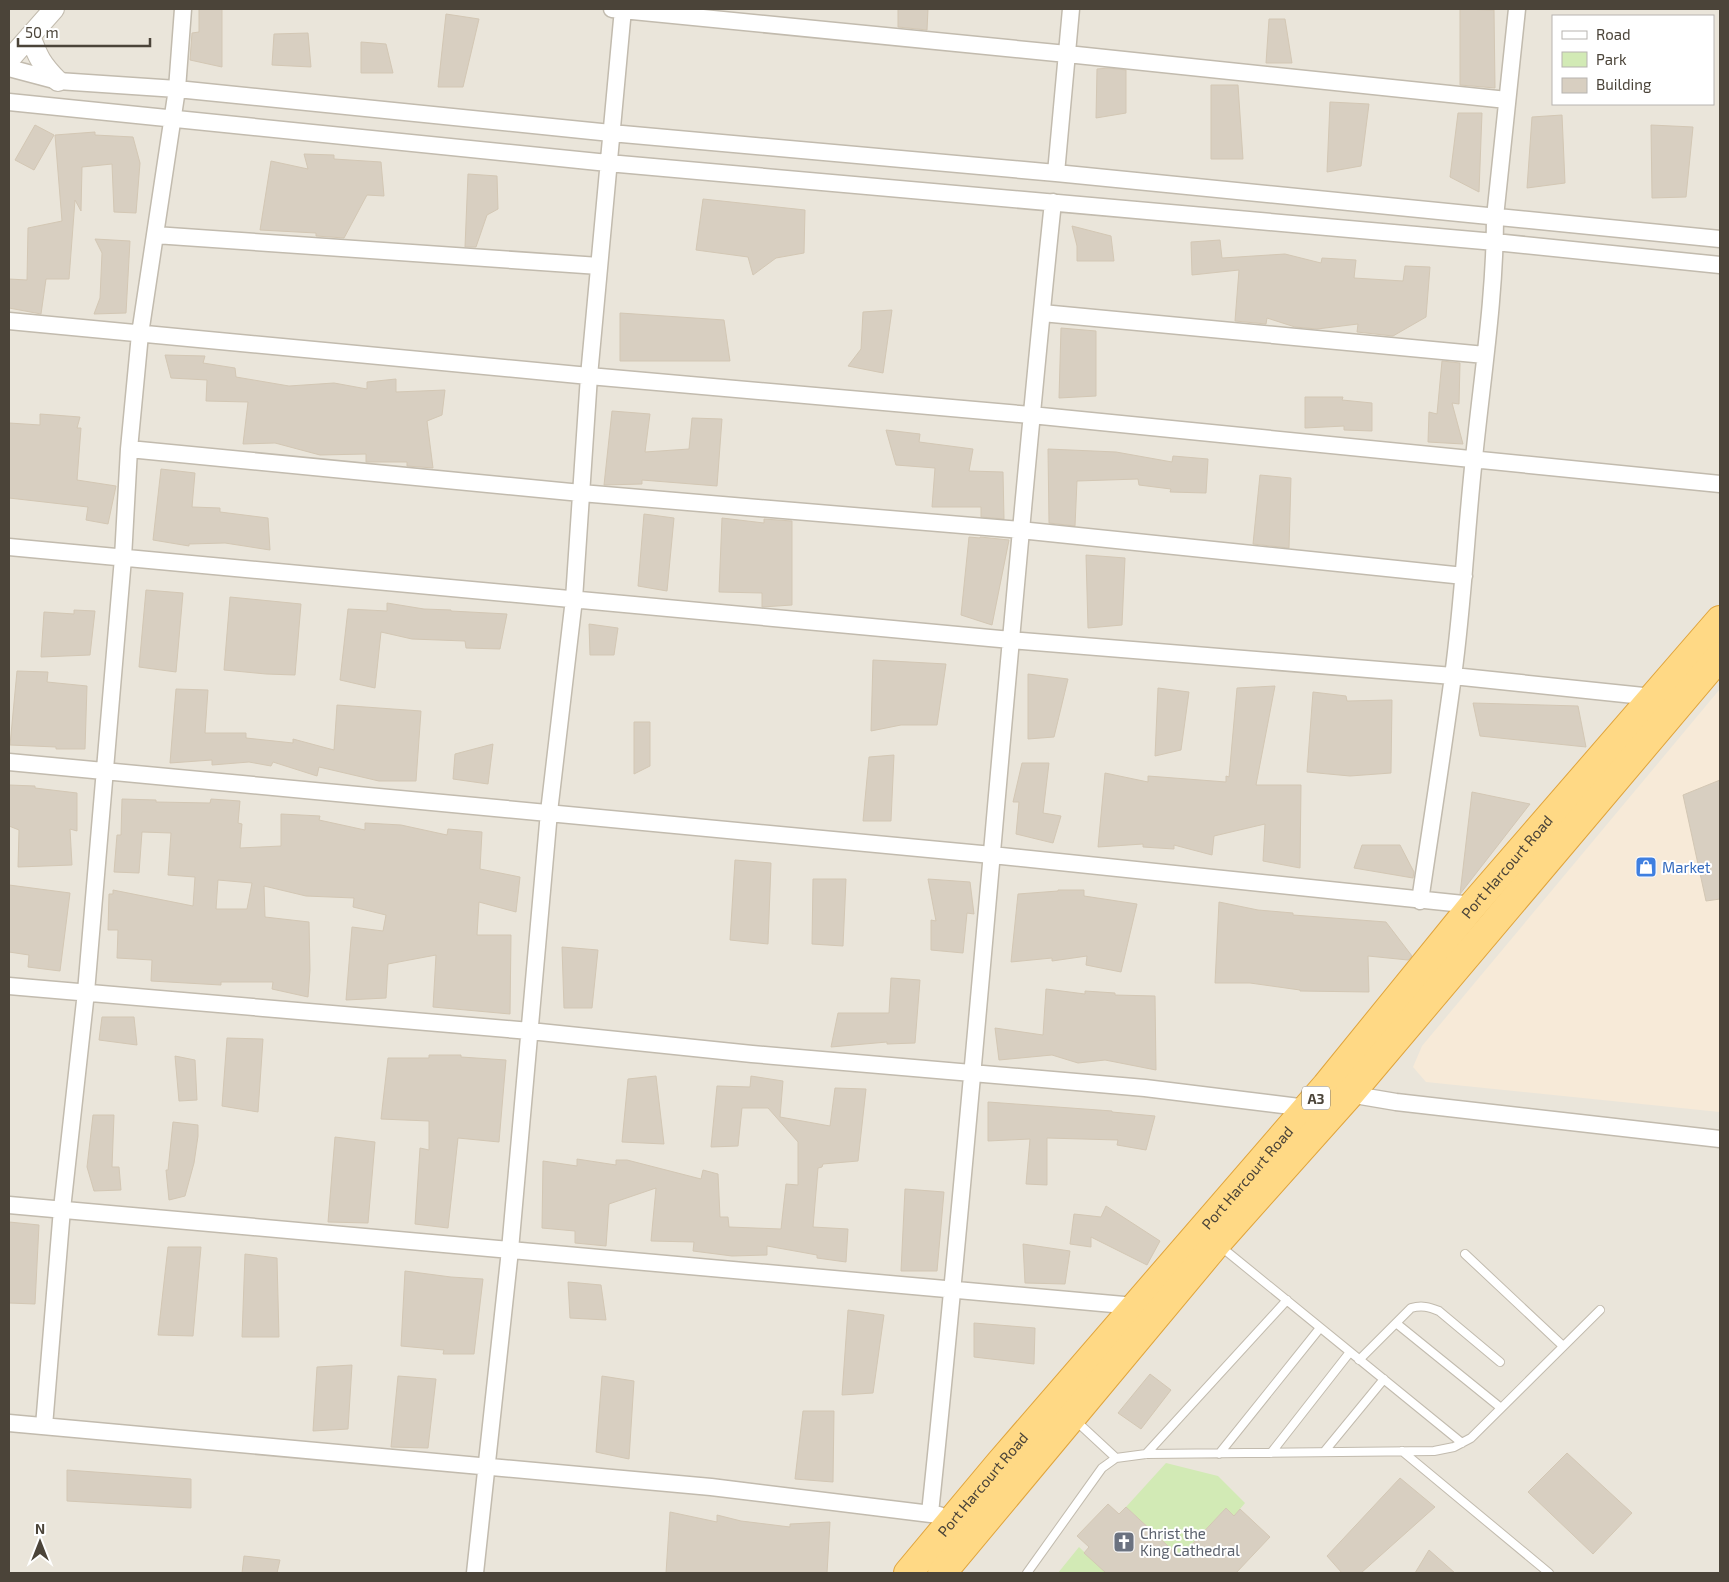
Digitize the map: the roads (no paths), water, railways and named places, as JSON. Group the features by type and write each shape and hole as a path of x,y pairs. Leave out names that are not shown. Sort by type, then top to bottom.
{"highway":[{"name":"Port Harcourt Road","path":"908,1573 942,1515 1062,1410 1217,1243 1338,1090 1473,905 1720,620"},
{"name":"Port Harcourt Road","path":"942,1573 1062,1410 1135,1306 1307,1108 1338,1090 1720,656"}],"street":[{"path":"9,60 54,9"},
{"path":"44,1426 62,1209 86,992 123,558 129,448 140,334 177,88 184,9"},
{"path":"475,1573 510,1250 549,812 574,599 589,376 611,133 619,9 1507,100"},
{"path":"1056,173 1071,9"},
{"path":"1420,901 1453,676 1464,576 1495,242 1495,217 1518,9"},
{"path":"30,36 39,60 44,68 58,81"},
{"path":"9,68 58,81 177,88 611,133 1056,173 1720,239"},
{"path":"9,102 608,163 1495,242 1720,265"},
{"path":"9,1423 711,1487 942,1515 953,1290 1020,530 1053,202"},
{"path":"155,234 599,266"},
{"path":"1042,314 1485,355"},
{"path":"9,321 589,376 1031,415 1720,484"},
{"path":"129,448 581,493 1020,530 1464,576"},
{"path":"9,547 1010,640 1453,676 1653,697"},
{"path":"9,762 992,855 1420,901 1473,905"},
{"path":"9,986 530,1031 752,1054 1145,1088 1307,1108"},
{"path":"1338,1090 1396,1102 1720,1139"},
{"path":"9,1204 1135,1306"}],"lane":[{"path":"1217,1243 1462,1443"},
{"path":"1465,1254 1563,1346"},
{"path":"1146,1454 1287,1300"},
{"path":"1359,1360 1411,1308 1428,1306 1439,1311 1500,1362"},
{"path":"1027,1573 1102,1468 1116,1458 1146,1454 1434,1451 1454,1447 1471,1438 1600,1310"},
{"path":"1396,1323 1501,1408"},
{"path":"1219,1454 1320,1328"},
{"path":"1271,1453 1350,1352"},
{"path":"1324,1452 1384,1379"},
{"path":"1062,1410 1116,1458"},
{"path":"1402,1451 1549,1573"}],"place":[{"name":"Market","path":"1646,867"},
{"name":"Christ the King Cathedral","path":"1124,1542"}]}
